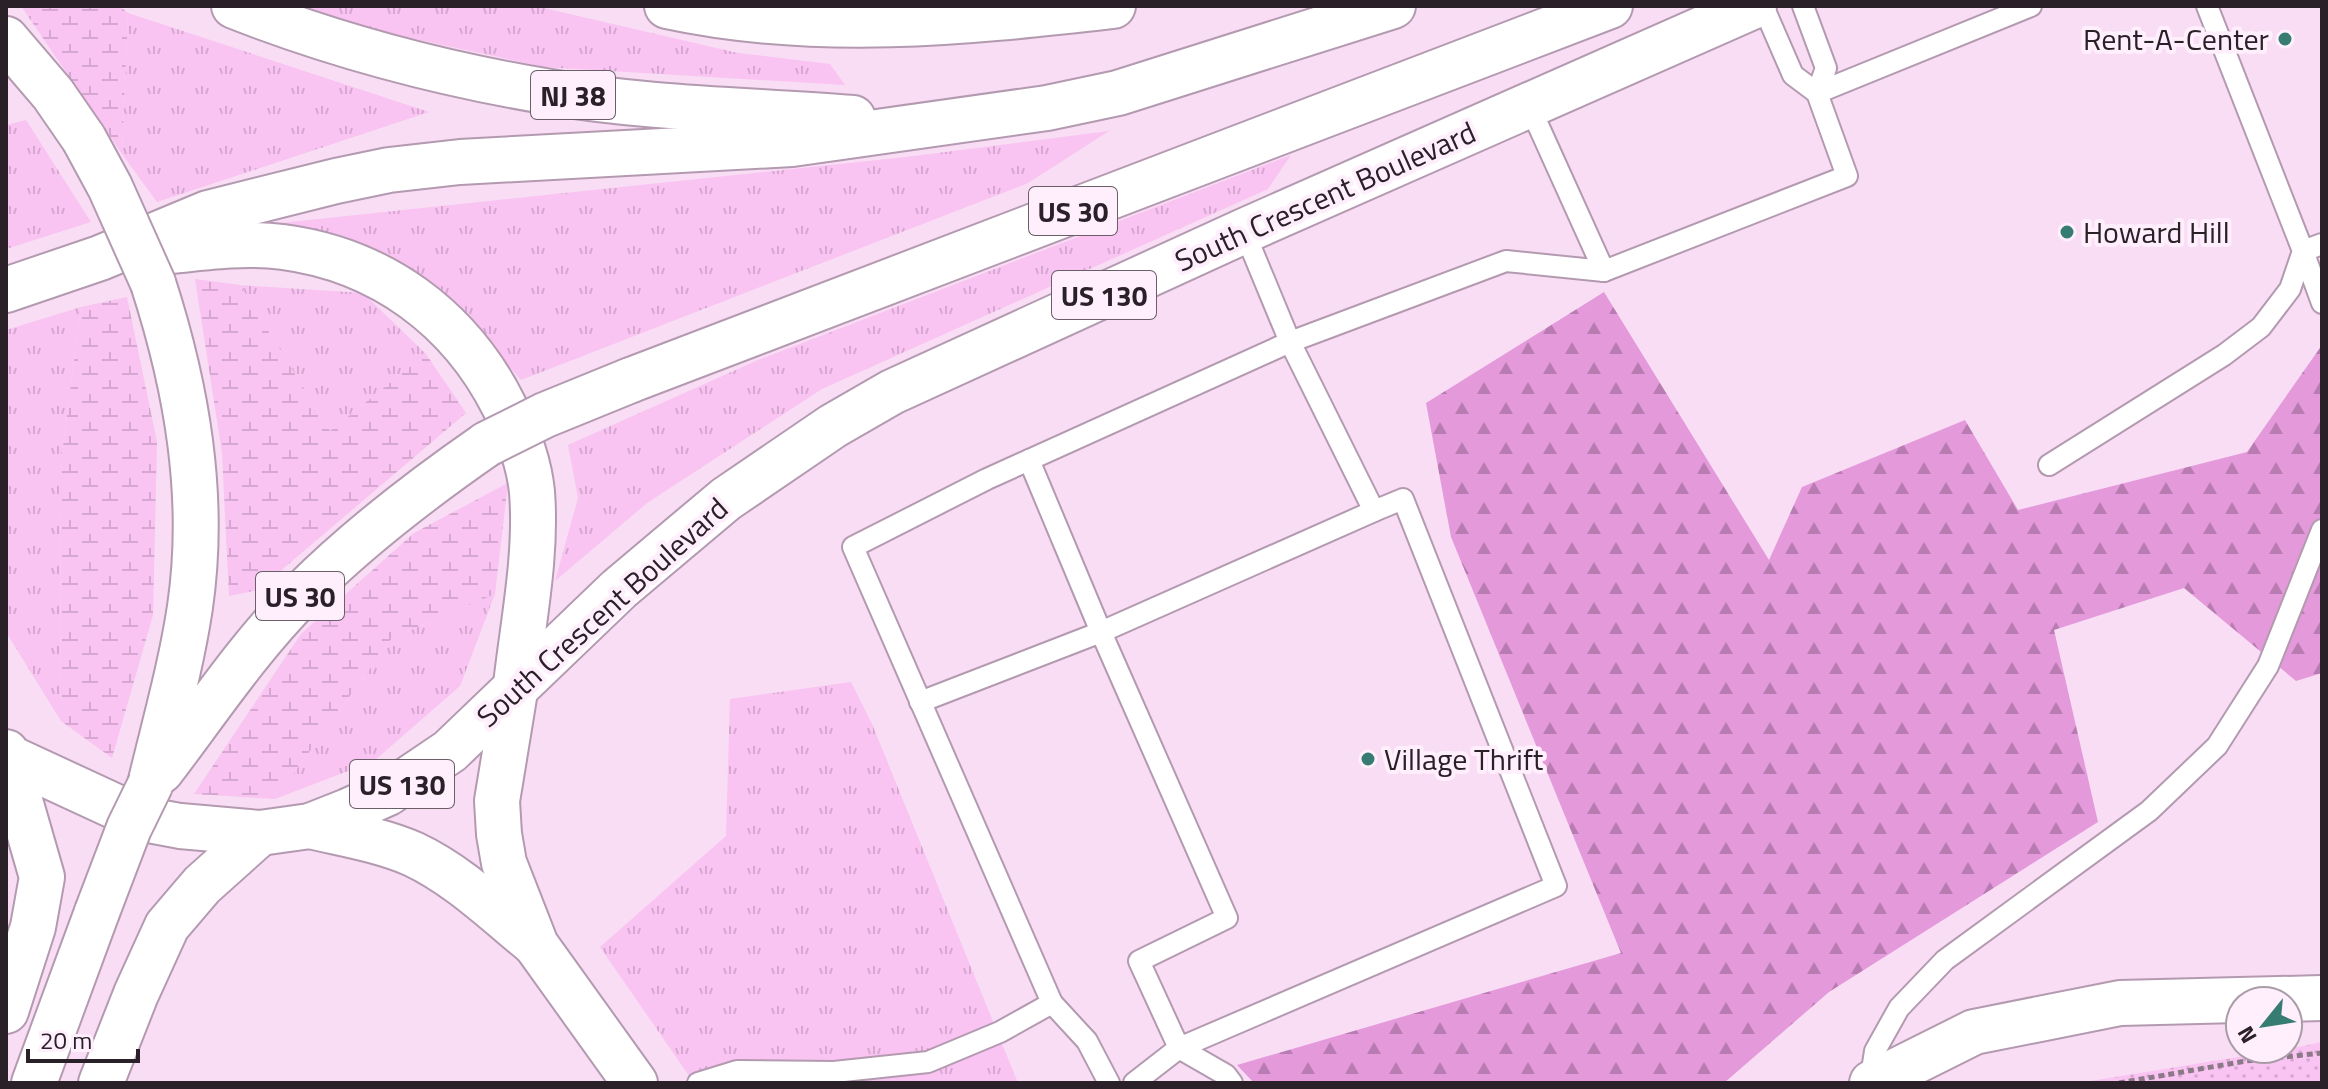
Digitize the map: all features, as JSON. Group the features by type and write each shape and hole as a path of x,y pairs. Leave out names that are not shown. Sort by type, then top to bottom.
{"main road":[{"name":"NJ 38","path":"234,6 329,41 389,58 551,92 659,105 923,124"},
{"path":"667,6 727,16 834,25 892,25 961,23 1113,6"},
{"path":"6,290 100,258 208,213 269,195 389,170 460,162 792,144 1047,108 1118,93 1393,6"},
{"name":"US 30","path":"34,1083 129,828 150,785 256,647 301,595 340,558 448,471 487,444 545,415 631,380 1610,6"},
{"name":"South Crescent Boulevard","path":"7,755 148,820 217,831 260,833 310,826 388,793 450,751 516,685 674,541 726,499 833,426 892,392 1244,231 1754,6"},
{"path":"6,39 53,94 84,139 110,187 153,283 180,377 191,434 194,548 190,604 182,654 150,785"},
{"path":"100,258 247,245 311,252 380,276 406,292 457,336 478,361 510,418 525,456 532,489 534,525 516,685 497,801 504,863 536,945 635,1083"},
{"path":"6,1011 33,927 42,877 7,755"},
{"path":"310,826 386,844 413,854 462,885 536,945"},
{"path":"101,1083 167,926 202,885 260,833"},
{"path":"1871,1083 1974,1032 2120,1003 2322,998"}],"lane":[{"path":"1109,1083 1087,1041 1052,1003 853,547 1029,460 1290,342 1506,261 1604,271 1847,176 1817,93 1793,75 1763,6"},
{"path":"1803,6 1826,68 1817,93"},
{"path":"1817,93 2031,6"},
{"path":"2207,6 2312,248 2322,303"},
{"path":"1529,105 1604,271"},
{"path":"1244,231 1290,342 1374,511"},
{"path":"2049,465 2224,355 2261,327 2290,289 2312,248"},
{"path":"1029,460 1227,918 1139,961 1179,1048 1226,1075 1232,1083"},
{"path":"920,702 1101,632 1403,499 1556,886 1179,1048 1134,1083"},
{"path":"1871,1083 1875,1051 1899,1008 1945,960 2149,811 2217,746 2268,666 2322,530"},
{"path":"698,1083 737,1071 834,1072 928,1062 1000,1032 1052,1003"}],"path":[{"path":"2119,1083 2246,1061 2322,1053"}],"green space":[{"path":"21,6 119,6 128,13 122,154"},
{"path":"292,6 535,6 738,53 830,64 845,85 544,67 323,19"},
{"path":"128,13 429,112 157,202 122,154"},
{"path":"26,120 91,222 6,249 6,125"},
{"path":"1109,131 1028,183 521,380 442,290 363,248 271,224 906,157"},
{"path":"1291,155 1268,189 822,389 647,503 555,581 578,498 568,445 758,360"},
{"path":"195,279 240,285 330,431 426,354 466,413 258,590 229,596 222,453"},
{"path":"240,285 363,293 426,354 330,431"},
{"path":"1604,292 1769,560 1802,487 1965,420 2018,510 2247,452 2322,345 2322,673 2296,681 2184,588 2054,630 2098,822 1829,992 1724,1083 1254,1083 1237,1065 1621,953 1451,537 1426,403"},
{"path":"127,297 157,442 153,615 112,758 61,721 60,469 81,307"},
{"path":"81,307 60,469 61,721 6,632 6,330"},
{"path":"508,483 495,594 392,638 275,799 194,794 301,634 414,533"},
{"path":"495,594 460,686 374,761 275,799 392,638"},
{"path":"851,682 872,724 1018,1083 694,1083 600,947 726,836 730,699"},
{"path":"2322,1042 2322,1083 2078,1083 2224,1059 2224,1065 2304,1065 2304,1046"}],"place":[{"name":"Rent-A-Center","path":"2285,39"},
{"name":"Howard Hill","path":"2067,232"},
{"name":"Village Thrift","path":"1368,759"}]}
